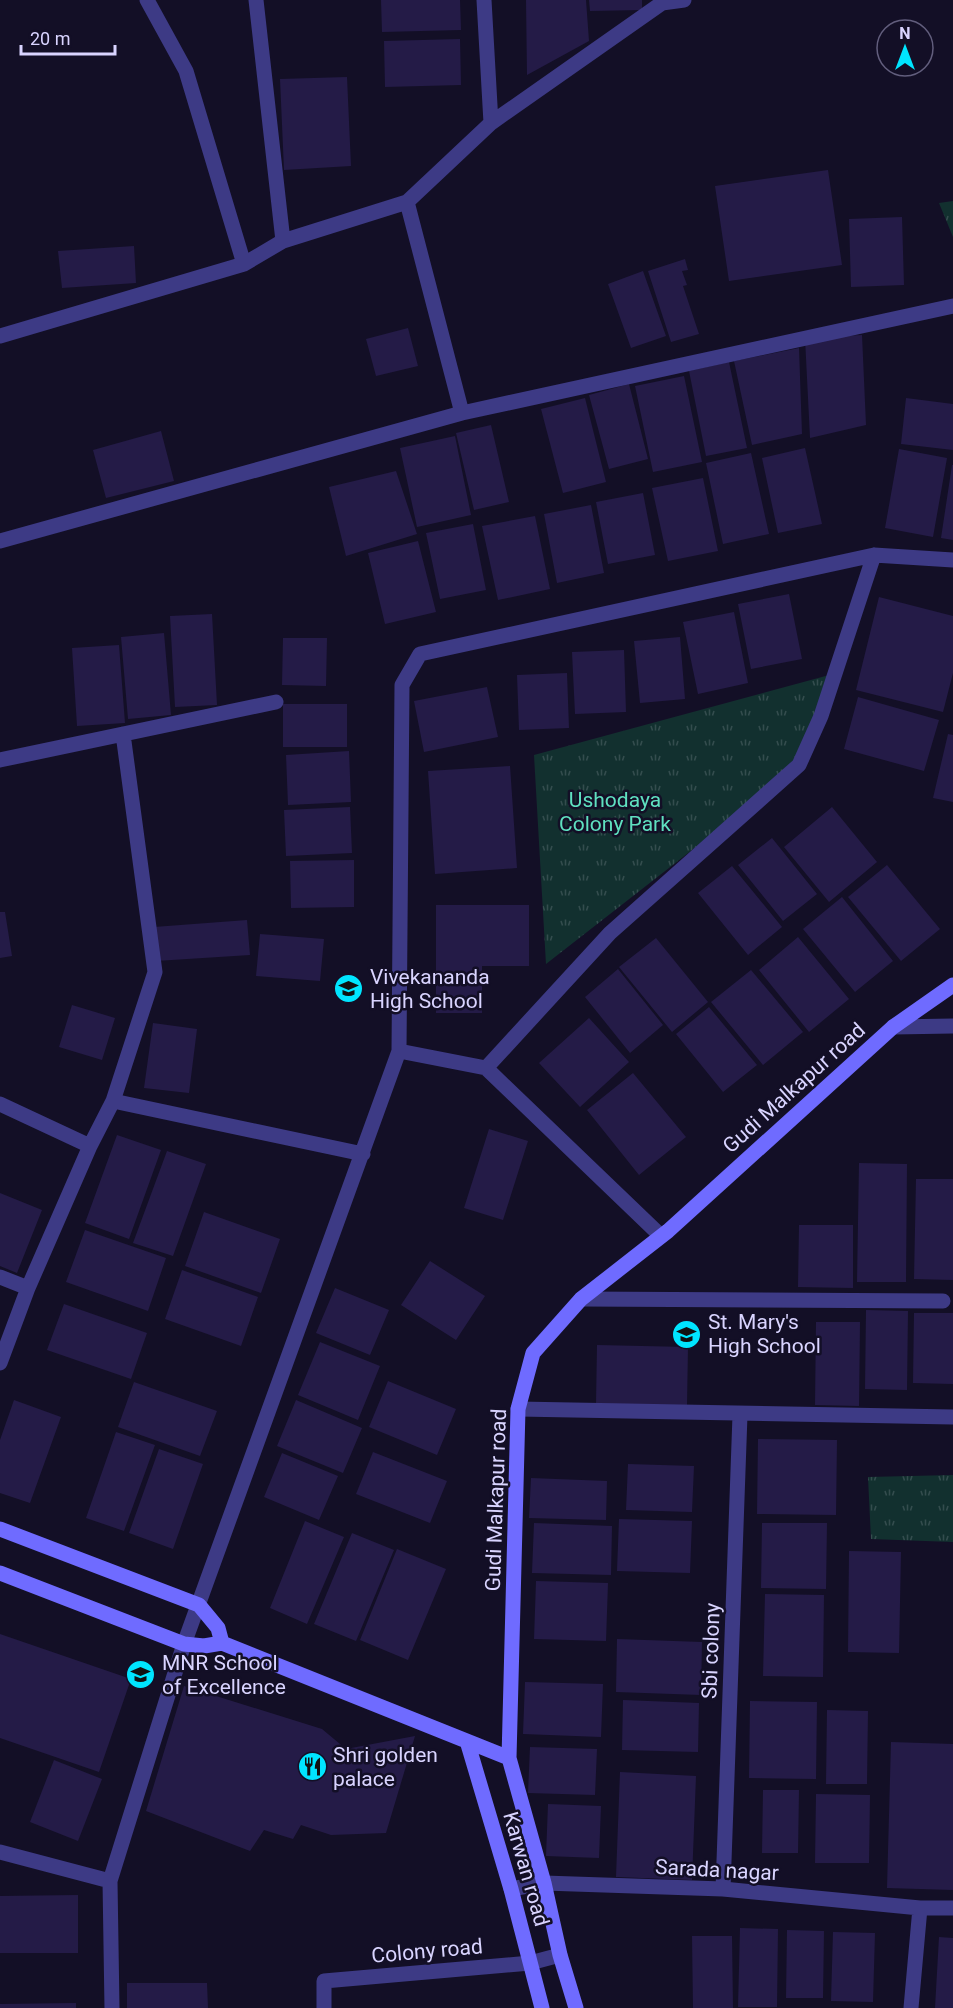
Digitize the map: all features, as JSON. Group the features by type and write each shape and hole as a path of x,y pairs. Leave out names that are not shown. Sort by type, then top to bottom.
{"street":[{"path":"147,0 186,71 244,264"},
{"path":"256,0 283,241"},
{"path":"484,0 492,123"},
{"path":"0,336 244,264 283,241 406,201 492,123 662,3 684,0"},
{"path":"406,201 462,413"},
{"path":"0,541 462,413 953,306"},
{"path":"486,1068 610,933 799,765 821,716 874,555"},
{"path":"112,2008 110,1881 184,1644 399,1051 402,685 420,654 874,555 953,560"},
{"path":"0,760 276,702"},
{"path":"0,1363 28,1288 90,1146 113,1101 155,972 123,734"},
{"name":"Gudi Malkapur road","path":"509,1758 518,1409 533,1353 581,1299 662,1236 893,1027 953,985"},
{"path":"893,1027 953,1026"},
{"path":"399,1051 486,1068 662,1236"},
{"path":"113,1101 363,1154"},
{"path":"0,1104 90,1146"},
{"path":"0,1277 28,1288"},
{"path":"581,1299 943,1301"},
{"path":"518,1409 953,1417"},
{"name":"Sbi colony","path":"723,1889 740,1414"},
{"path":"0,1529 199,1605 218,1628 222,1643"},
{"path":"0,1573 184,1644 204,1646 222,1643 509,1758"},
{"name":"Karwan road","path":"467,1741 511,1889 542,2008"},
{"name":"Karwan road","path":"509,1758 576,2008"},
{"path":"0,1852 110,1881"},
{"name":"Sarada nagar","path":"511,1889 544,1883 723,1889 920,1908 953,1908"},
{"path":"911,2008 920,1908"},
{"name":"Colony road","path":"324,2008 324,1981 530,1964 560,1955"}],"green space":[{"path":"953,201 953,237 939,203"},
{"name":"Ushodaya Colony Park","path":"833,674 801,765 546,964 534,755"},
{"path":"953,1475 953,1542 871,1539 868,1477"}],"building":[{"path":"381,0 460,0 461,30 382,32"},
{"path":"526,0 586,0 589,41 527,75"},
{"path":"589,0 642,0 642,10 590,11"},
{"path":"460,39 461,85 385,87 384,41"},
{"path":"347,77 351,166 284,170 280,79"},
{"path":"828,170 842,265 729,281 715,186"},
{"path":"902,217 904,285 851,287 849,219"},
{"path":"134,246 136,283 62,288 58,251"},
{"path":"685,259 688,270 682,271 687,285 683,286 699,334 671,342 648,271"},
{"path":"643,271 666,336 631,348 608,284"},
{"path":"408,328 418,366 376,376 366,339"},
{"path":"862,335 866,425 810,438 805,338"},
{"path":"799,348 802,434 752,445 734,361"},
{"path":"729,362 747,448 706,456 689,371"},
{"path":"684,376 702,462 653,472 635,386"},
{"path":"629,384 648,459 609,469 589,395"},
{"path":"585,398 606,482 563,493 541,409"},
{"path":"906,398 953,404 953,450 901,444"},
{"path":"491,425 509,502 474,510 456,433"},
{"path":"161,431 174,481 106,498 93,450"},
{"path":"455,436 471,515 417,527 400,448"},
{"path":"805,448 822,524 778,533 762,458"},
{"path":"899,449 947,458 933,537 885,528"},
{"path":"751,453 769,534 723,544 706,463"},
{"path":"953,465 953,540 941,538"},
{"path":"396,471 417,534 346,556 329,487"},
{"path":"703,478 718,551 668,561 652,488"},
{"path":"643,493 655,555 608,564 596,502"},
{"path":"591,505 604,573 557,583 544,514"},
{"path":"535,516 550,589 498,600 482,526"},
{"path":"473,524 486,590 440,599 426,533"},
{"path":"418,541 436,612 385,624 368,553"},
{"path":"789,594 802,659 751,669 738,604"},
{"path":"879,597 953,616 953,673 943,712 856,690"},
{"path":"734,612 748,683 698,694 683,622"},
{"path":"212,614 217,705 175,707 170,616"},
{"path":"164,633 171,715 128,719 121,637"},
{"path":"680,637 685,699 640,703 634,641"},
{"path":"283,638 327,638 326,686 282,685"},
{"path":"119,645 125,723 77,726 72,648"},
{"path":"624,650 626,712 575,714 572,652"},
{"path":"567,673 569,728 519,730 517,675"},
{"path":"487,687 498,737 424,752 414,701"},
{"path":"858,697 939,720 924,771 844,749"},
{"path":"283,704 347,704 347,747 283,747"},
{"path":"948,734 953,735 953,802 933,798"},
{"path":"349,751 351,802 288,805 286,755"},
{"path":"510,766 517,868 435,874 428,771"},
{"path":"350,807 352,853 286,856 284,810"},
{"path":"832,807 877,862 829,902 784,847"},
{"path":"772,838 817,894 783,921 738,865"},
{"path":"354,860 354,907 291,908 290,861"},
{"path":"887,865 940,929 901,961 848,897"},
{"path":"732,866 782,927 748,955 698,893"},
{"path":"842,897 893,961 855,992 803,929"},
{"path":"436,905 529,905 529,966 482,966 482,1013 436,1013"},
{"path":"0,912 5,912 12,956 0,958"},
{"path":"247,920 250,955 156,961 154,927"},
{"path":"260,934 324,939 320,981 256,976"},
{"path":"798,937 849,999 809,1032 759,970"},
{"path":"656,938 708,1002 672,1032 619,967"},
{"path":"618,969 663,1025 630,1053 585,997"},
{"path":"751,970 803,1032 763,1065 711,1002"},
{"path":"72,1005 115,1018 102,1060 59,1047"},
{"path":"709,1007 757,1065 723,1092 676,1034"},
{"path":"589,1018 629,1062 580,1107 539,1063"},
{"path":"153,1023 197,1029 189,1093 144,1088"},
{"path":"633,1073 686,1137 639,1175 587,1110"},
{"path":"489,1129 528,1141 503,1220 464,1208"},
{"path":"117,1135 161,1150 129,1239 85,1223"},
{"path":"167,1151 206,1164 173,1256 133,1243"},
{"path":"859,1163 907,1164 906,1282 857,1282"},
{"path":"916,1179 953,1179 953,1280 914,1279"},
{"path":"0,1193 42,1210 17,1273 0,1266"},
{"path":"204,1212 280,1239 261,1293 185,1266"},
{"path":"799,1225 853,1225 853,1288 798,1287"},
{"path":"85,1230 166,1258 148,1311 66,1282"},
{"path":"430,1261 485,1296 456,1340 401,1305"},
{"path":"182,1270 258,1297 241,1346 165,1319"},
{"path":"335,1288 389,1310 370,1355 316,1333"},
{"path":"64,1304 147,1333 131,1379 47,1350"},
{"path":"866,1310 908,1311 907,1390 865,1389"},
{"path":"914,1313 953,1313 953,1384 913,1383"},
{"path":"816,1322 860,1322 859,1406 815,1405"},
{"path":"320,1342 380,1366 358,1420 298,1395"},
{"path":"597,1345 688,1347 687,1405 596,1404"},
{"path":"388,1381 456,1409 437,1455 369,1427"},
{"path":"134,1382 217,1411 200,1456 118,1427"},
{"path":"14,1400 61,1417 30,1503 0,1493 0,1440"},
{"path":"296,1400 362,1428 343,1473 277,1446"},
{"path":"116,1432 155,1445 124,1531 86,1518"},
{"path":"758,1439 837,1440 836,1515 757,1514"},
{"path":"159,1449 203,1464 173,1549 129,1533"},
{"path":"373,1452 447,1481 430,1523 356,1494"},
{"path":"282,1453 338,1476 319,1520 264,1497"},
{"path":"628,1464 694,1466 692,1512 626,1510"},
{"path":"531,1478 607,1481 606,1520 529,1518"},
{"path":"619,1519 692,1521 690,1573 617,1571"},
{"path":"305,1521 344,1537 307,1624 270,1608"},
{"path":"534,1523 612,1526 611,1575 532,1573"},
{"path":"762,1523 827,1523 826,1589 761,1588"},
{"path":"352,1533 394,1550 356,1641 314,1624"},
{"path":"397,1549 446,1569 408,1660 360,1640"},
{"path":"849,1551 901,1552 899,1653 848,1652"},
{"path":"536,1581 608,1583 606,1641 534,1639"},
{"path":"765,1594 824,1595 823,1677 763,1676"},
{"path":"0,1634 131,1679 99,1772 0,1738"},
{"path":"617,1639 702,1642 701,1695 616,1692"},
{"path":"525,1682 603,1684 601,1737 523,1734"},
{"path":"184,1686 322,1729 346,1749 415,1736 386,1833 331,1835 301,1825 293,1839 264,1830 250,1851 146,1811"},
{"path":"623,1700 699,1703 698,1752 622,1750"},
{"path":"750,1701 817,1702 816,1779 749,1778"},
{"path":"827,1710 868,1711 867,1784 826,1784"},
{"path":"891,1742 953,1744 953,1890 887,1888"},
{"path":"530,1747 597,1749 595,1795 528,1793"},
{"path":"54,1760 102,1779 78,1841 30,1822"},
{"path":"620,1772 696,1776 692,1880 616,1877"},
{"path":"763,1790 799,1790 798,1853 762,1853"},
{"path":"816,1794 870,1795 869,1863 815,1863"},
{"path":"548,1804 601,1806 599,1858 546,1856"},
{"path":"78,1895 78,1953 0,1953 0,1896"},
{"path":"740,1928 778,1929 777,2007 738,2007"},
{"path":"787,1930 824,1931 823,1998 786,1998"},
{"path":"833,1932 875,1933 873,2002 831,2001"},
{"path":"692,1936 732,1936 733,2008 693,2008"},
{"path":"939,1937 953,1938 953,2008 935,2008"},
{"path":"127,1983 207,1983 208,2008 127,2008"},
{"path":"76,2003 76,2008 0,2008 0,2004"}],"place":[{"name":"Vivekananda High School","path":"349,989"},
{"name":"St. Mary's High School","path":"687,1334"},
{"name":"MNR School of Excellence","path":"141,1675"},
{"name":"Shri golden palace","path":"312,1767"}]}
